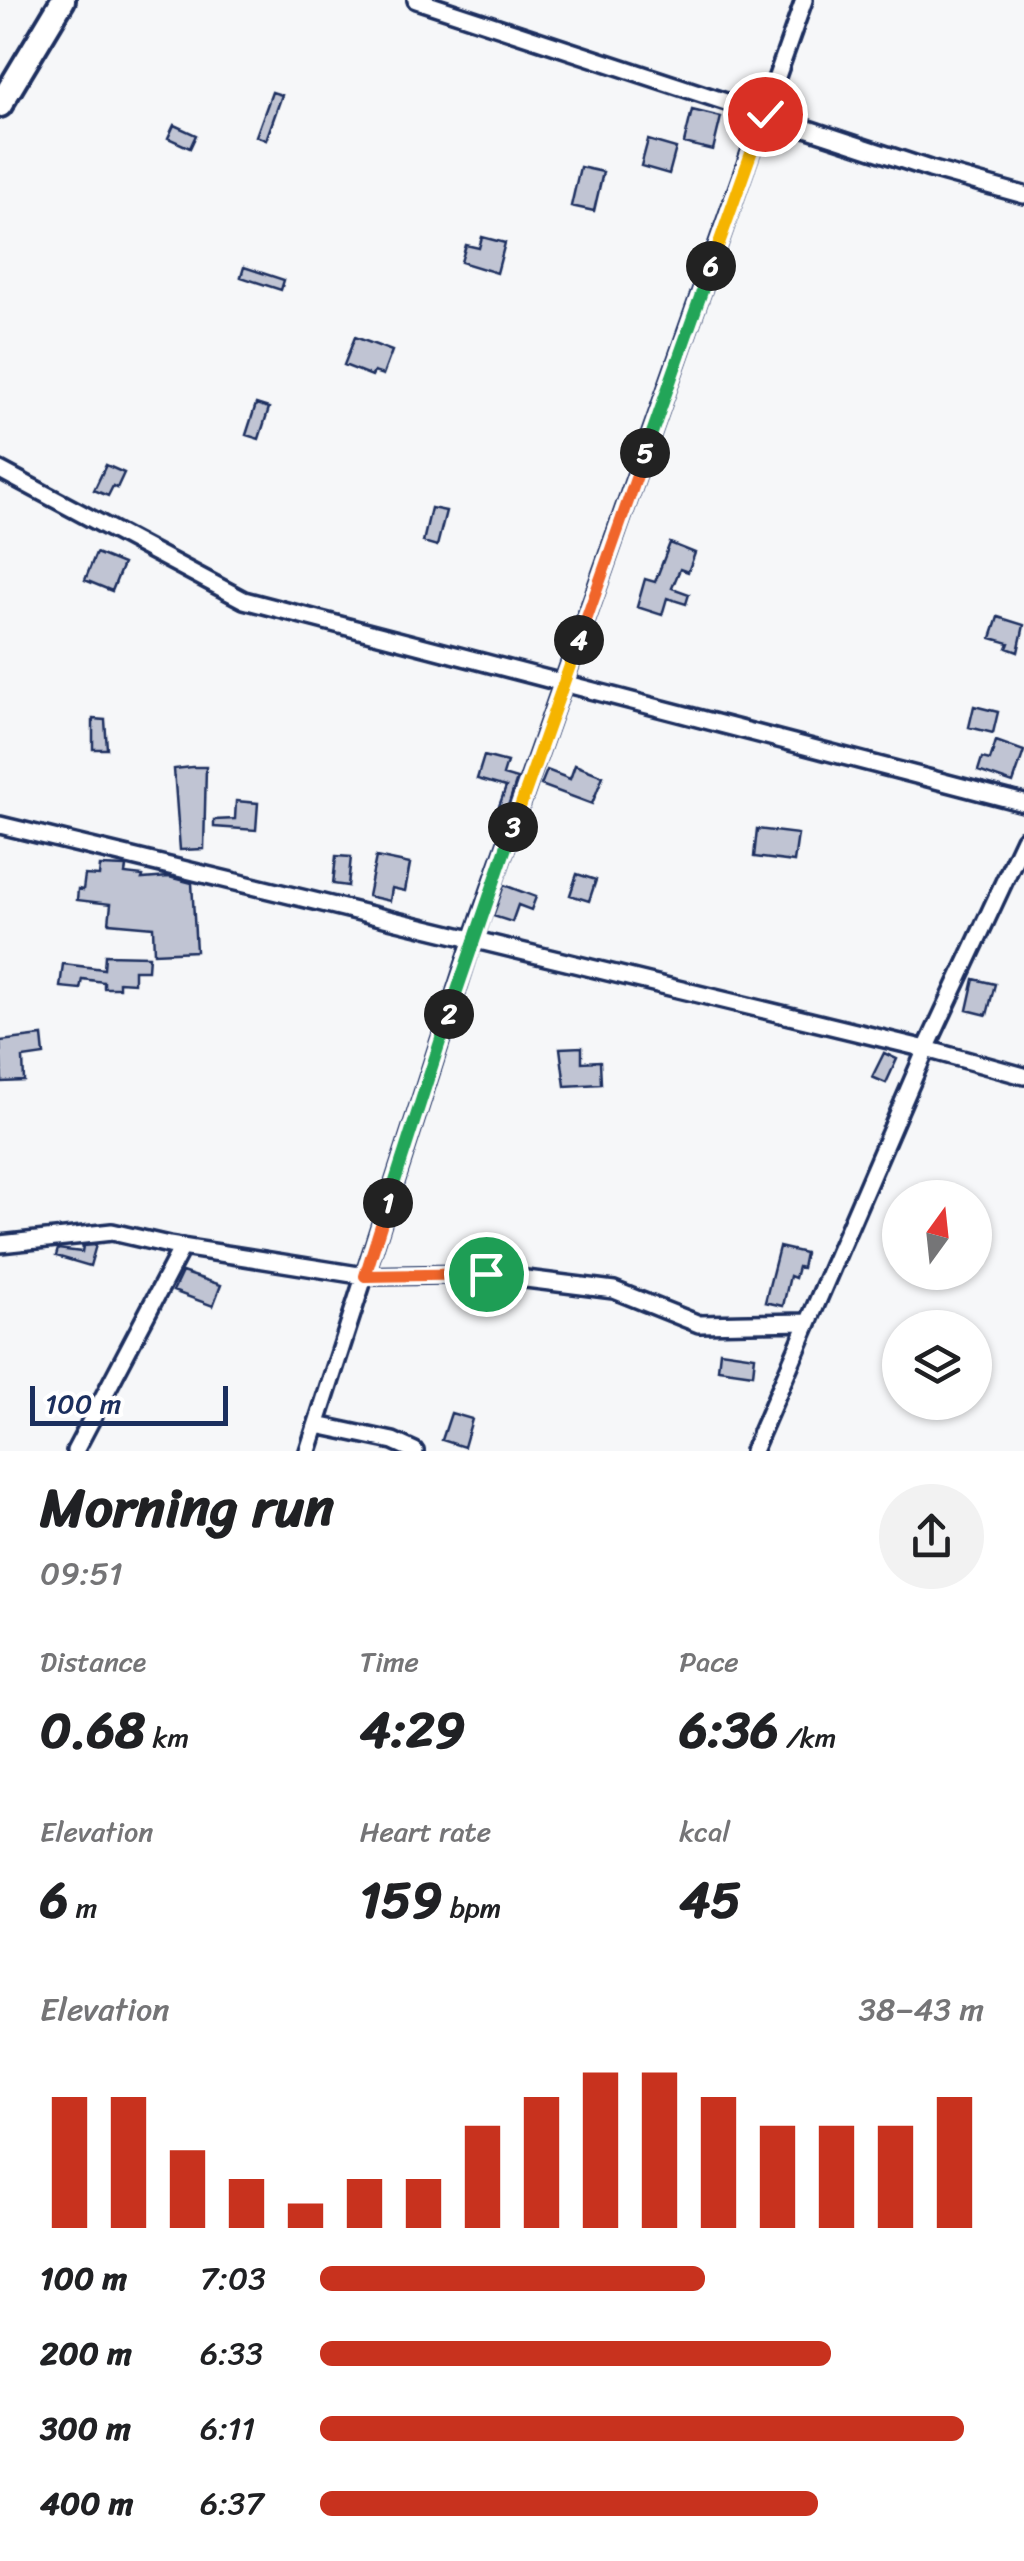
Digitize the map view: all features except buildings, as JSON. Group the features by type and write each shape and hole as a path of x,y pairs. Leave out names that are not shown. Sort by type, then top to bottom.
{"main road":[{"path":"0,105 63,0"}],"street":[{"path":"416,0 930,169 1024,195"},
{"path":"308,1451 474,939 804,0"},
{"path":"0,470 244,600 1024,803"},
{"path":"0,824 1024,1076"},
{"path":"753,1451 926,1049 1024,839"},
{"path":"0,1244 112,1232 365,1276 486,1274 614,1290 699,1324 808,1322"},
{"path":"75,1451 182,1247"},
{"path":"317,1425 393,1440 415,1451"}],"route":[{"path":"486,1274 365,1276 474,939 765,114"}]}
